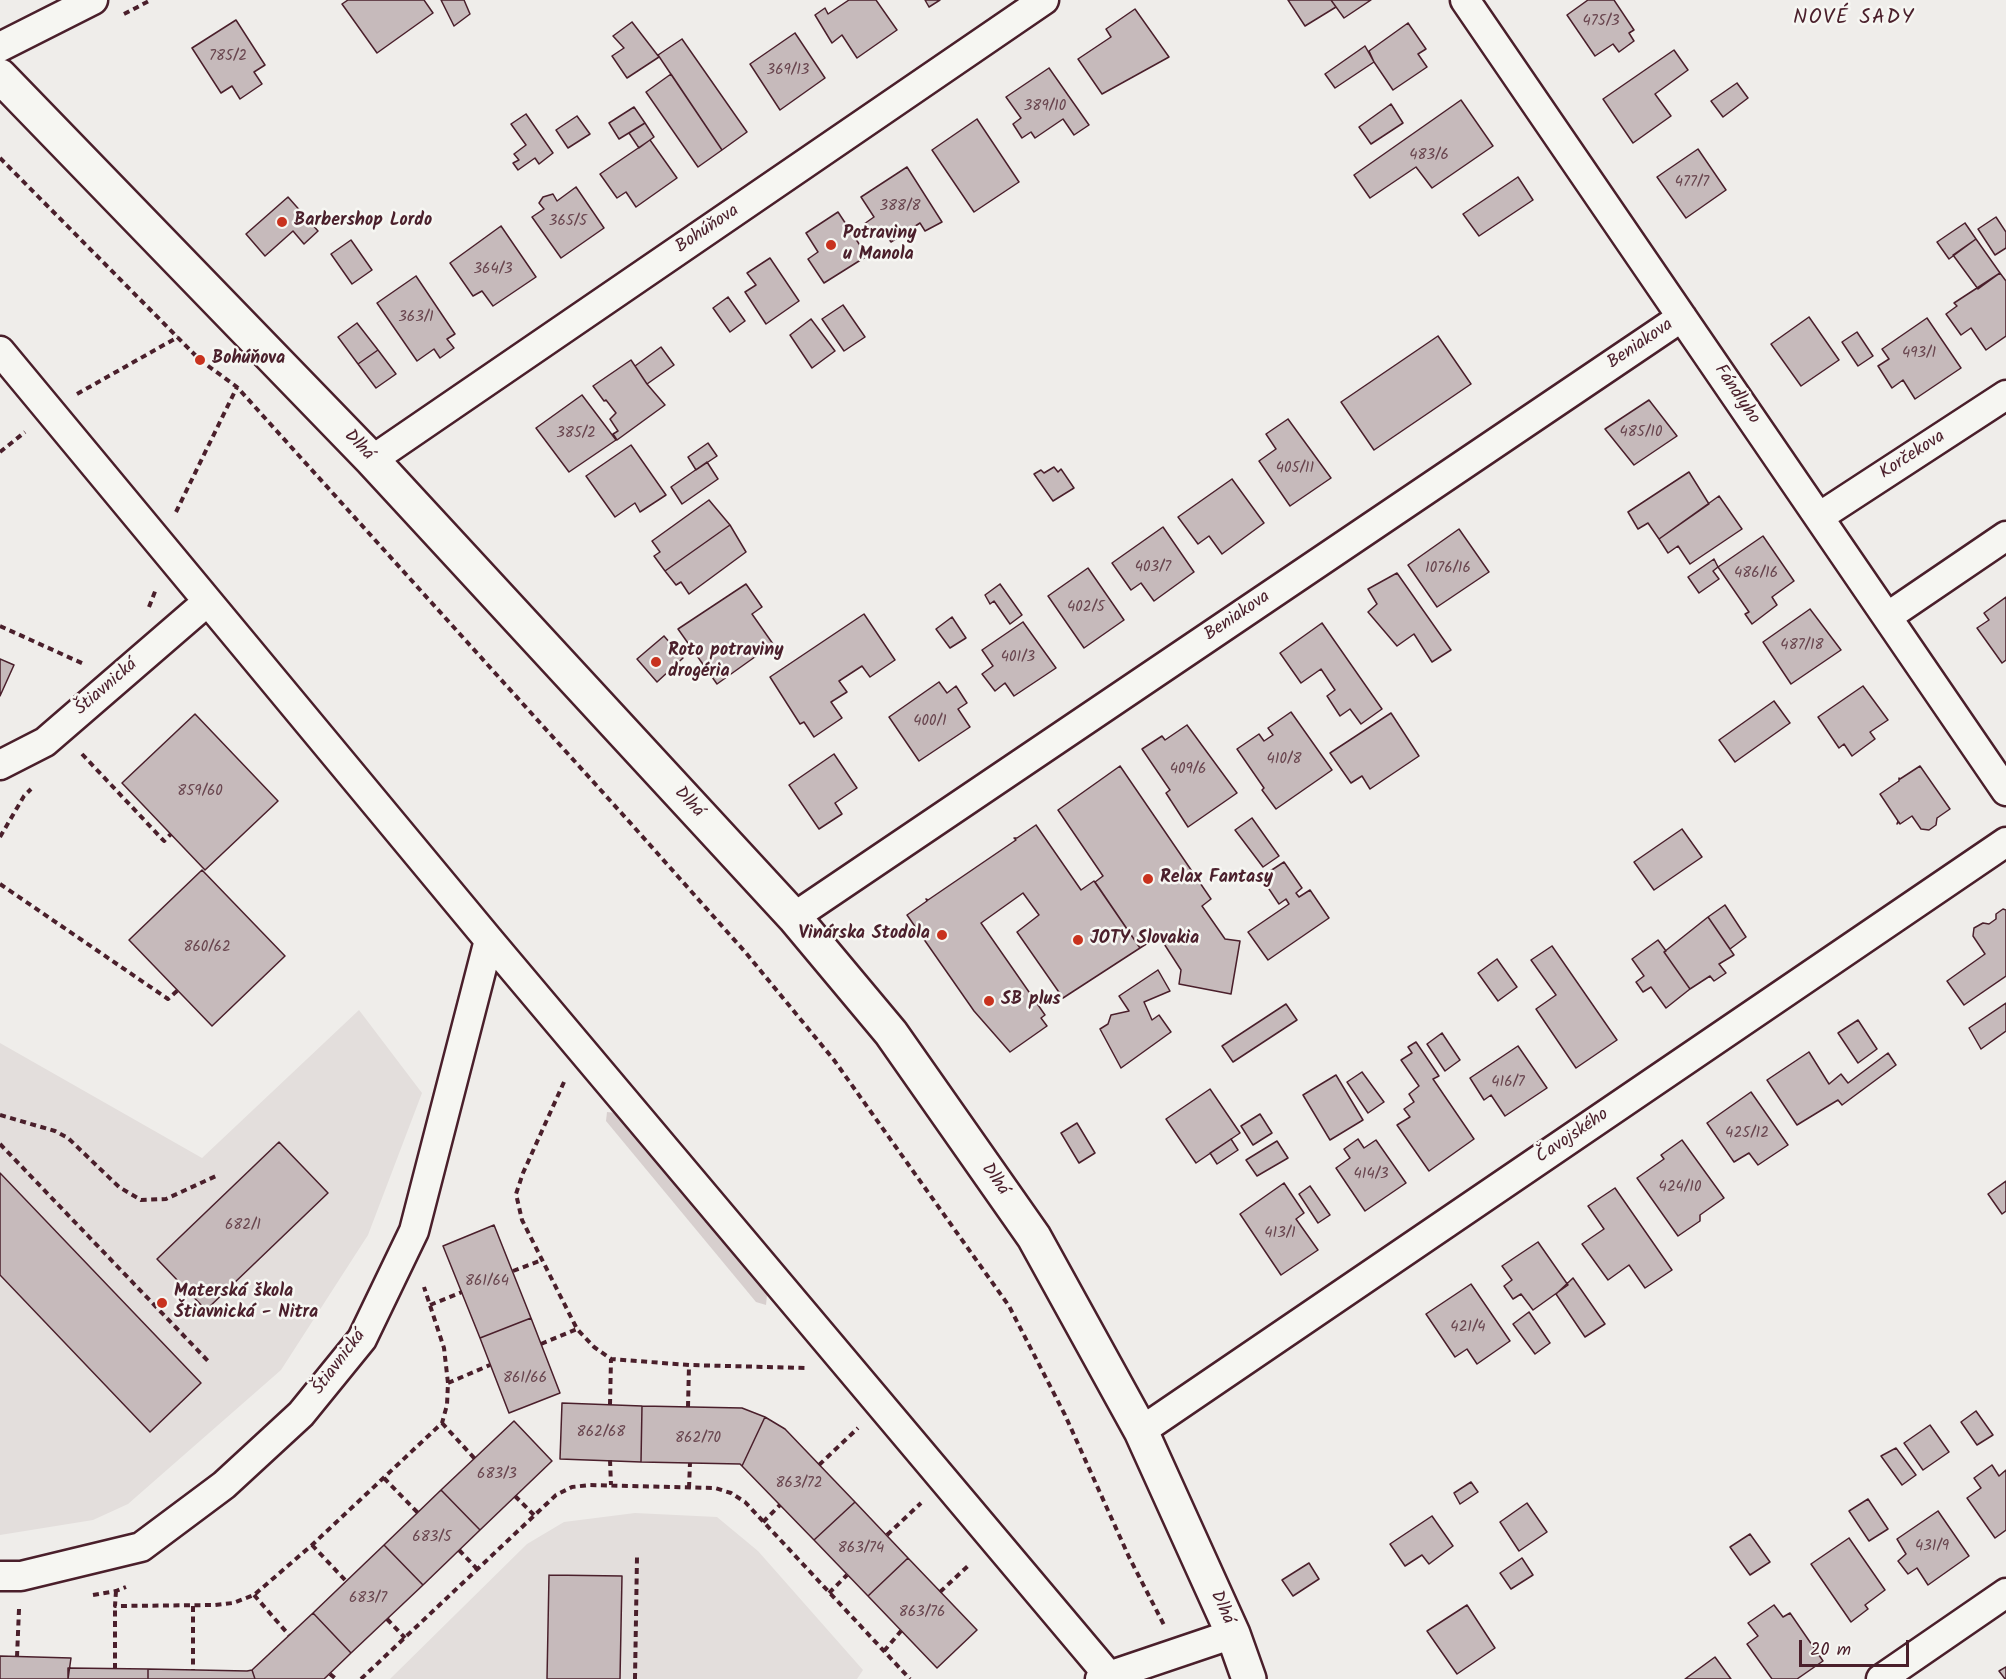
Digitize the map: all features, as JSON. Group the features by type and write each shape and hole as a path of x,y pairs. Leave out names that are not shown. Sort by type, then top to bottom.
{"street":[{"path":"0,47 93,0"},
{"name":"Bohúňova","path":"372,460 1044,0"},
{"name":"Fándlyho","path":"1465,0 2006,791"},
{"name":"Dlhá","path":"0,76 372,460 794,917 891,1033 1034,1237 1141,1431 1233,1634 1249,1679"},
{"name":"Beniakova","path":"794,917 1682,316"},
{"name":"Dlhá","path":"0,351 1105,1677 1233,1634"},
{"name":"Korčekova","path":"1819,518 2006,395"},
{"path":"1887,617 2006,536"},
{"name":"Štiavnická","path":"0,765 45,742 207,602"},
{"name":"Čavojského","path":"1141,1431 2006,842"},
{"name":"Štiavnická","path":"0,1576 21,1576 141,1547 224,1485 301,1414 362,1339 414,1231 489,940"},
{"path":"1881,1679 2006,1593"}],"path":[{"path":"0,158 200,360 237,387 746,953 834,1060 1009,1306 1065,1415 1129,1557 1178,1653"},
{"path":"0,452 49,410 178,337"},
{"path":"158,542 175,514 237,387"},
{"path":"148,608 157,587"},
{"path":"0,626 92,667"},
{"path":"76,747 164,841 171,834"},
{"path":"0,837 24,796 32,788"},
{"path":"0,884 168,999 178,990"},
{"path":"565,1080 523,1173 516,1194 522,1220 577,1329 594,1347 611,1359 689,1365 811,1368"},
{"path":"0,1115 55,1131 68,1138 119,1187 141,1200 166,1199 216,1176"},
{"path":"0,1144 208,1361"},
{"path":"513,1271 542,1260"},
{"path":"116,1606 193,1606 233,1603 254,1595 312,1545 442,1423 447,1405 448,1383 444,1348 424,1287"},
{"path":"430,1305 462,1292"},
{"path":"541,1344 577,1329"},
{"path":"610,1405 611,1359"},
{"path":"448,1383 490,1365"},
{"path":"688,1407 689,1365"},
{"path":"819,1465 866,1421"},
{"path":"442,1423 475,1459"},
{"path":"610,1460 611,1485"},
{"path":"689,1488 690,1463"},
{"path":"384,1478 418,1513"},
{"path":"361,1679 556,1495 572,1487 590,1485 715,1488 731,1493 745,1502 910,1679"},
{"path":"515,1496 534,1515"},
{"path":"887,1535 928,1496"},
{"path":"763,1522 780,1505"},
{"path":"312,1545 346,1581"},
{"path":"459,1550 477,1569"},
{"path":"634,1679 637,1557"},
{"path":"940,1592 970,1563"},
{"path":"829,1593 847,1575"},
{"path":"115,1669 116,1592"},
{"path":"254,1595 290,1635"},
{"path":"193,1606 193,1670"},
{"path":"17,1657 20,1608"},
{"path":"387,1619 405,1638"},
{"path":"884,1651 901,1631"},
{"path":"330,1674 336,1679"}],"shaded area":[{"name":"Materská škola Štiavnická - Nitra","path":"359,1010 422,1093 368,1235 281,1370 128,1504 93,1520 0,1535 0,1043 202,1158"},
{"path":"607,1112 616,1113 767,1295 766,1305 756,1302 606,1121"},
{"path":"635,1513 717,1517 758,1551 863,1670 857,1679 390,1679 527,1544 564,1522"}],"building":[{"path":"348,0 424,0 433,13 377,53 342,4"},
{"path":"441,0 464,0 470,14 454,26"},
{"path":"849,0 876,0 897,30 857,58 842,35 832,43 815,15 825,8 828,14"},
{"path":"925,0 940,0 929,7"},
{"path":"1288,0 1331,0 1336,7 1305,26"},
{"path":"1331,0 1371,0 1344,18"},
{"path":"1588,0 1614,0 1634,30 1629,33 1634,41 1619,52 1613,44 1595,56 1567,15"},
{"path":"1135,9 1169,57 1102,94 1078,59 1111,37 1106,29"},
{"path":"236,20 265,65 254,72 262,84 240,99 232,86 221,93 192,48"},
{"path":"632,22 659,57 627,78 612,56 624,48 613,36"},
{"path":"1408,23 1426,49 1418,54 1427,67 1393,90 1369,51"},
{"path":"795,33 825,78 780,110 750,64"},
{"path":"682,39 747,132 722,150 658,55"},
{"path":"1365,46 1374,62 1335,88 1325,74"},
{"path":"1674,50 1688,70 1655,94 1671,116 1633,143 1603,99"},
{"path":"1049,68 1089,125 1074,135 1063,119 1035,138 1031,132 1022,138 1013,124 1021,118 1006,97"},
{"path":"671,74 722,150 698,167 646,92"},
{"path":"1737,83 1748,98 1723,117 1711,101"},
{"path":"1461,100 1493,146 1432,188 1416,167 1370,198 1354,175"},
{"path":"1391,104 1403,123 1371,144 1359,127"},
{"path":"634,107 645,123 619,139 609,123"},
{"path":"526,114 553,153 539,164 535,158 518,170 513,163 519,160 514,154 526,145 511,124"},
{"path":"577,116 590,134 568,148 556,130"},
{"path":"977,119 1019,182 974,212 932,150"},
{"path":"645,123 654,137 639,148 629,133"},
{"path":"650,140 677,178 636,207 626,192 617,198 600,174"},
{"path":"1698,149 1726,190 1686,218 1657,177"},
{"path":"907,167 942,222 925,231 920,223 891,242 883,231 873,238 864,224 874,217 861,197"},
{"path":"1518,177 1533,200 1479,236 1463,214"},
{"path":"576,187 604,228 561,258 532,217 544,209 539,203 543,197 553,194 557,201"},
{"path":"288,197 318,231 304,244 293,231 265,256 246,234"},
{"path":"838,212 867,256 824,283 808,259 818,252 806,233"},
{"path":"1996,217 2006,232 2006,248 1995,255 1978,229"},
{"path":"1965,223 1976,239 1949,259 1937,242"},
{"path":"501,226 536,277 493,306 482,291 473,296 450,263"},
{"path":"1976,239 2000,273 1978,289 1953,255"},
{"path":"351,240 372,270 352,284 331,254"},
{"path":"770,258 799,301 766,324 745,292 756,285 747,273"},
{"path":"2000,273 2006,281 2006,336 1986,350 1971,328 1961,335 1946,314 1957,306 1954,303"},
{"path":"416,276 455,334 447,339 454,348 440,358 434,349 417,361 377,303"},
{"path":"728,297 745,321 730,332 713,308"},
{"path":"843,305 865,337 844,351 822,319"},
{"path":"1809,317 1839,360 1801,386 1771,344"},
{"path":"1927,318 1961,368 1915,399 1903,380 1892,388 1878,366 1889,359 1882,349"},
{"path":"811,319 835,351 812,368 790,335"},
{"path":"357,323 378,350 358,364 338,337"},
{"path":"1857,332 1873,356 1858,366 1842,342"},
{"path":"1438,336 1471,384 1374,450 1341,402"},
{"path":"661,347 674,365 647,384 635,366"},
{"path":"378,350 396,374 376,388 358,364"},
{"path":"631,360 665,405 617,440 613,434 618,431 610,419 616,413 593,386"},
{"path":"582,395 616,440 569,472 536,428"},
{"path":"1649,400 1677,436 1634,465 1605,429"},
{"path":"1288,419 1331,478 1290,506 1259,461 1276,449 1266,434"},
{"path":"708,443 717,456 696,470 688,457"},
{"path":"631,445 666,495 640,512 635,503 615,517 586,476"},
{"path":"707,462 718,479 682,504 671,487"},
{"path":"1054,467 1058,472 1061,469 1074,488 1053,501 1034,474 1041,470 1044,473"},
{"path":"1689,472 1709,504 1659,539 1648,523 1638,529 1628,512"},
{"path":"1232,479 1264,523 1222,554 1209,536 1198,544 1178,517"},
{"path":"1719,496 1742,529 1690,564 1678,546 1668,553 1659,539"},
{"path":"709,500 730,525 665,571 654,556 660,552 652,541"},
{"path":"730,525 746,552 689,594 681,582 676,585 665,571"},
{"path":"1163,527 1194,572 1154,601 1141,583 1131,590 1112,563"},
{"path":"1459,529 1489,572 1437,607 1408,565"},
{"path":"1763,536 1794,581 1772,597 1777,605 1752,624 1745,614 1749,612 1718,567"},
{"path":"1714,559 1718,567 1713,571 1719,579 1699,593 1688,577"},
{"path":"1088,568 1124,620 1084,648 1048,596"},
{"path":"1397,573 1451,650 1432,662 1414,634 1397,646 1368,612 1377,604 1368,589"},
{"path":"746,584 762,607 752,614 773,644 717,684 678,629"},
{"path":"1000,584 1022,615 1010,624 994,601 990,604 985,595"},
{"path":"2006,597 2006,660 2002,663 1977,628 1989,620 1984,613"},
{"path":"1810,609 1841,650 1791,684 1763,642"},
{"path":"864,614 895,660 870,677 862,666 839,681 847,692 831,702 842,718 814,737 804,722 800,724 770,677"},
{"path":"952,617 966,638 950,648 936,629"},
{"path":"1023,622 1056,668 1014,696 1005,683 995,691 982,674 993,666 982,650"},
{"path":"1322,623 1382,709 1361,724 1350,709 1340,716 1327,696 1335,690 1321,669 1301,683 1280,653"},
{"path":"664,636 683,658 657,682 637,659"},
{"path":"0,659 14,665 0,696"},
{"path":"939,682 947,693 956,686 967,703 958,709 970,727 919,761 889,717"},
{"path":"1863,686 1888,720 1870,732 1875,739 1852,756 1844,744 1839,748 1818,717"},
{"path":"1774,701 1790,723 1735,762 1719,740"},
{"path":"1291,712 1332,770 1276,809 1237,749 1259,734 1264,741 1273,735 1268,728"},
{"path":"1391,713 1419,756 1370,789 1362,776 1351,783 1330,753"},
{"path":"195,714 278,801 205,870 122,783"},
{"path":"1187,725 1237,793 1188,827 1166,793 1170,790 1142,749 1162,736 1165,740"},
{"path":"834,754 857,788 835,803 842,814 819,829 789,785"},
{"name":"Relax Fantasy","path":"1120,766 1211,899 1202,906 1225,939 1240,941 1231,994 1179,984 1181,970 1159,936 1140,948 1095,882 1103,876 1058,810"},
{"path":"1920,766 1950,809 1937,818 1936,825 1929,830 1921,829 1912,816 1897,824 1898,821 1880,794 1899,781 1899,778"},
{"path":"1252,818 1279,856 1263,867 1235,830"},
{"name":"JOTY Slovakia","path":"1036,825 1081,890 1094,881 1140,948 1063,998 1017,932 1039,915 1023,893 981,923 1045,1015 1041,1018 1047,1026 1010,1052 974,1011 907,915 927,901 926,899 928,900 1016,840 1014,838"},
{"path":"1682,829 1702,857 1654,890 1634,862"},
{"path":"1284,862 1302,888 1296,893 1299,897 1310,890 1329,918 1268,960 1248,932 1289,904 1286,899 1279,904 1261,877"},
{"path":"202,870 285,956 212,1026 129,940"},
{"path":"1725,905 1746,937 1730,949 1708,917"},
{"path":"2003,909 2006,910 2006,976 1964,1005 1947,981 1985,954 1973,936 1974,928 1983,923 1989,924"},
{"path":"1708,917 1734,955 1719,964 1726,973 1714,981 1710,976 1690,989 1664,952"},
{"path":"1658,940 1690,989 1666,1008 1651,987 1643,992 1636,982 1644,976 1632,959"},
{"path":"1552,946 1617,1040 1576,1068 1536,1009 1556,995 1531,960"},
{"path":"1497,959 1517,987 1498,1001 1478,973"},
{"path":"1158,970 1170,991 1144,1002 1152,1020 1159,1015 1171,1032 1121,1068 1100,1029 1108,1024 1111,1015 1129,1011 1119,996"},
{"path":"2006,1003 2006,1031 1981,1049 1969,1028"},
{"path":"1286,1004 1297,1020 1233,1062 1222,1046"},
{"path":"1858,1020 1877,1049 1858,1063 1838,1033"},
{"path":"1442,1033 1460,1060 1445,1071 1427,1044"},
{"path":"1416,1042 1439,1076 1433,1079 1474,1139 1429,1171 1397,1125 1410,1117 1404,1109 1414,1102 1409,1094 1419,1086 1401,1060 1412,1053 1408,1047"},
{"path":"1518,1046 1547,1088 1505,1116 1491,1095 1484,1100 1470,1078"},
{"path":"1809,1052 1829,1084 1841,1074 1848,1083 1888,1053 1896,1065 1842,1105 1838,1100 1797,1125 1767,1080"},
{"path":"1362,1072 1384,1102 1368,1113 1347,1082"},
{"path":"1336,1075 1363,1120 1330,1140 1303,1095"},
{"path":"1210,1089 1240,1133 1196,1163 1166,1119"},
{"path":"1751,1092 1788,1145 1758,1165 1749,1153 1734,1162 1707,1123"},
{"path":"1260,1114 1272,1133 1253,1145 1241,1126"},
{"path":"1077,1123 1095,1153 1079,1163 1061,1133"},
{"path":"1231,1139 1238,1150 1217,1164 1210,1153"},
{"path":"1358,1139 1364,1148 1376,1140 1406,1183 1365,1211 1336,1168 1350,1158 1344,1149"},
{"path":"1682,1140 1724,1198 1700,1215 1700,1221 1678,1236 1637,1178 1664,1159 1661,1155"},
{"path":"1277,1141 1288,1158 1257,1176 1246,1160"},
{"path":"279,1142 328,1193 206,1310 157,1259"},
{"path":"0,1173 201,1383 150,1432 0,1275"},
{"path":"2006,1181 2006,1211 2002,1214 1988,1194"},
{"path":"1284,1183 1304,1213 1296,1219 1318,1250 1281,1275 1240,1214"},
{"path":"1310,1186 1330,1215 1318,1223 1299,1194"},
{"path":"1615,1188 1672,1270 1645,1288 1629,1265 1608,1280 1582,1244 1604,1229 1588,1206"},
{"path":"494,1225 531,1318 480,1338 443,1246"},
{"path":"1538,1242 1568,1285 1533,1310 1521,1294 1513,1299 1504,1286 1512,1280 1502,1266"},
{"path":"1573,1278 1605,1324 1585,1337 1556,1294"},
{"path":"1471,1284 1510,1341 1477,1364 1467,1349 1455,1357 1426,1314"},
{"path":"1529,1312 1550,1343 1535,1354 1513,1324"},
{"path":"531,1318 560,1393 509,1413 480,1338"},
{"path":"562,1403 642,1406 641,1462 560,1459"},
{"path":"642,1406 742,1408 765,1417 742,1466 740,1464 641,1462"},
{"path":"1976,1411 1993,1435 1977,1445 1961,1422"},
{"path":"765,1417 785,1429 855,1502 814,1540 742,1466"},
{"path":"514,1421 552,1461 480,1530 441,1490"},
{"path":"1930,1425 1949,1452 1923,1470 1904,1443"},
{"path":"1896,1448 1916,1475 1902,1485 1881,1456"},
{"path":"1992,1465 1999,1476 2006,1470 2006,1530 1995,1538 1967,1498 1981,1488 1974,1478"},
{"path":"1471,1482 1478,1492 1460,1504 1454,1493"},
{"path":"441,1490 480,1530 423,1585 384,1545"},
{"path":"1868,1499 1888,1529 1869,1541 1849,1511"},
{"path":"855,1502 908,1558 868,1596 814,1540"},
{"path":"1527,1503 1547,1532 1519,1551 1500,1522"},
{"path":"1938,1511 1969,1556 1928,1585 1917,1568 1908,1574 1898,1561 1906,1554 1897,1539"},
{"path":"1432,1516 1453,1546 1429,1564 1422,1555 1405,1566 1390,1544"},
{"path":"1750,1534 1770,1562 1750,1575 1730,1547"},
{"path":"1849,1538 1885,1590 1865,1605 1868,1609 1851,1622 1811,1564"},
{"path":"384,1545 423,1585 351,1653 313,1613"},
{"path":"908,1558 977,1630 937,1668 868,1596"},
{"path":"1522,1558 1533,1575 1511,1589 1500,1573"},
{"path":"1309,1563 1319,1579 1293,1596 1282,1580"},
{"path":"549,1575 622,1576 620,1679 547,1679"},
{"path":"1467,1605 1495,1648 1457,1674 1427,1631"},
{"path":"1774,1605 1783,1617 1790,1613 1823,1661 1797,1679 1772,1679 1747,1644 1758,1636 1748,1623"},
{"path":"313,1613 351,1653 324,1679 255,1679 252,1670"},
{"path":"0,1656 71,1658 68,1679 0,1679"},
{"path":"1715,1657 1731,1679 1685,1679"},
{"path":"2006,1667 2006,1679 2005,1679 1999,1671"},
{"path":"68,1668 148,1669 148,1679 68,1679"},
{"path":"148,1669 252,1670 255,1679 148,1679"}],"place":[{"name":"Barbershop Lordo","path":"282,222"},
{"name":"Potraviny u Manola","path":"831,245"},
{"name":"Bohúňova","path":"200,360"},
{"name":"Roto potraviny drogéria","path":"656,662"},
{"name":"Relax Fantasy","path":"1148,879"},
{"name":"Vinárska Stodola","path":"942,935"},
{"name":"JOTY Slovakia","path":"1078,940"},
{"name":"SB plus","path":"989,1001"},
{"name":"Materská škola Štiavnická - Nitra","path":"162,1303"}],"district":[{"name":"NOVÉ SADY","path":"1854,19"}]}
